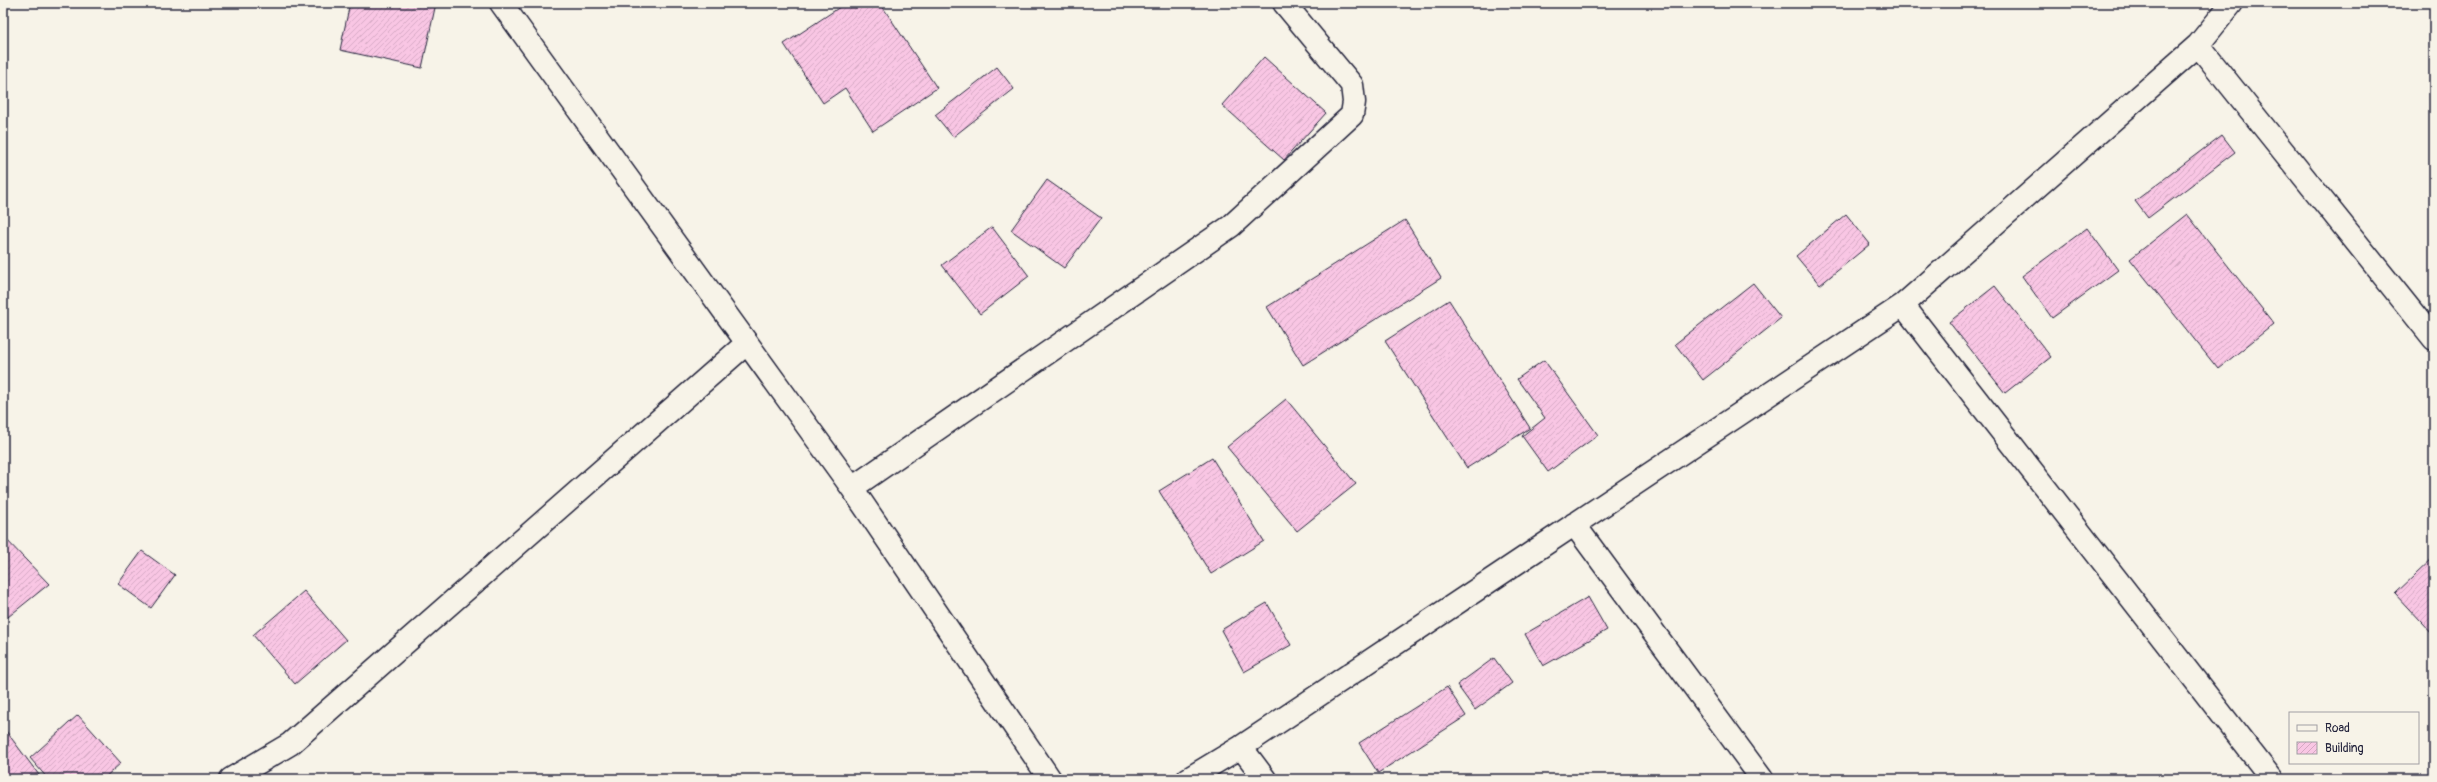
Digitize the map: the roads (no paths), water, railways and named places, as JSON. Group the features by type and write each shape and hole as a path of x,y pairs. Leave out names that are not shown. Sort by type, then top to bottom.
{"street":[{"path":"502,3 852,488 1050,779"},
{"path":"852,488 1231,226 1352,115 1354,102 1352,85 1284,3"},
{"path":"1188,779 1241,747 1903,305 2198,45 2232,3"},
{"path":"2198,45 2434,339"},
{"path":"1903,305 2272,779"},
{"path":"231,779 290,744 747,343"},
{"path":"1574,524 1762,779"},
{"path":"1241,747 1265,779"}]}
